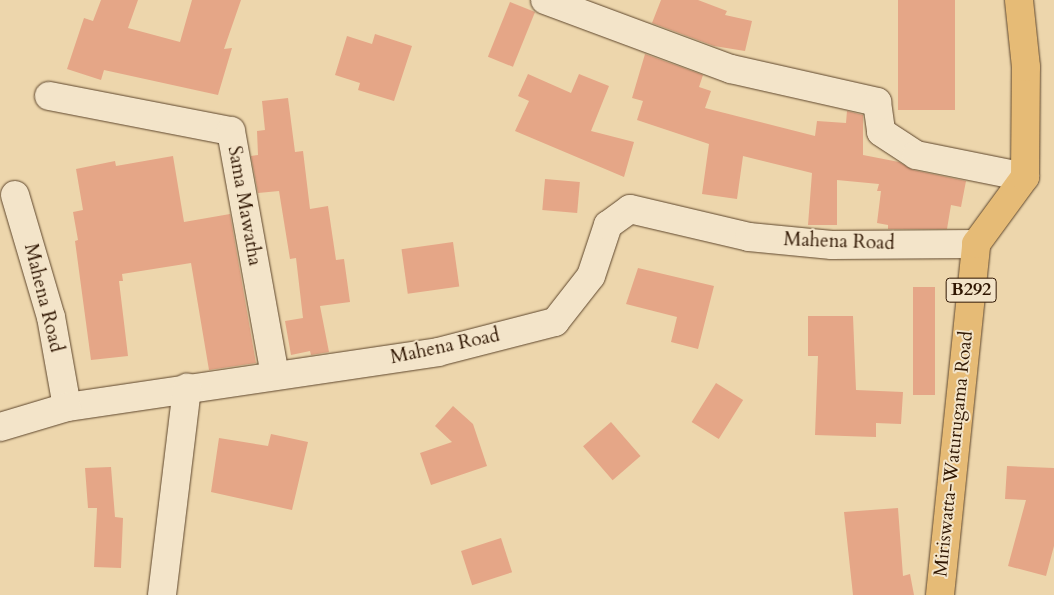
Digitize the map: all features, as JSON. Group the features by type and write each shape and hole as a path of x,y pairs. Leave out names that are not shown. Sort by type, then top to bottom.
{"main road":[{"path":"976,244 1025,177 1026,66 1019,0"},
{"name":"Miriswatta-Waturugama Road","path":"940,595 976,244"}],"street":[{"path":"545,0 731,69 877,102 881,132 916,155 1025,177"},
{"name":"Sama Mawatha","path":"49,96 231,131 274,375"},
{"name":"Mahena Road","path":"16,195 51,317 67,407 438,352 555,322 592,276 608,225 630,209 749,237 832,246 976,244"},
{"path":"162,595 187,388"},
{"path":"0,427 67,407"}],"building":[{"path":"101,0 138,0 128,28 180,42 192,0 241,0 224,49 232,48 218,95 104,70 101,80 67,69 84,18 93,21"},
{"path":"661,0 698,0 727,11 725,15 752,21 745,51 714,46 652,23"},
{"path":"898,0 955,0 955,110 898,110"},
{"path":"510,2 535,12 513,67 488,57"},
{"path":"375,34 412,46 394,101 358,90 360,83 335,75 347,36 372,44"},
{"path":"645,54 703,75 699,87 711,91 705,108 815,136 817,121 846,123 847,111 863,115 863,155 899,162 913,170 966,181 961,207 951,205 947,229 888,229 888,225 877,223 881,191 877,191 879,184 837,180 837,225 808,225 812,173 743,156 737,199 702,194 709,144 637,120 643,101 632,98"},
{"path":"528,74 571,93 579,74 609,86 591,131 634,142 624,177 515,131 529,101 518,96"},
{"path":"288,98 295,152 303,151 310,209 328,206 336,260 344,259 350,302 320,306 329,352 311,355 310,351 291,355 285,321 303,318 296,258 290,259 279,191 258,193 251,156 258,155 257,131 265,130 262,101"},
{"path":"173,156 184,222 230,214 256,363 209,370 191,263 122,274 123,281 119,281 128,356 91,360 75,241 78,240 73,212 83,210 76,169 115,161 116,166"},
{"path":"545,179 580,182 577,213 542,210"},
{"path":"453,242 459,287 408,294 402,249"},
{"path":"638,268 714,286 698,349 671,342 677,317 626,304"},
{"path":"913,287 935,287 935,395 913,395"},
{"path":"808,316 853,316 856,390 903,392 901,424 876,423 876,437 815,435 818,356 808,356"},
{"path":"716,383 743,400 719,439 692,422"},
{"path":"453,406 473,424 487,466 431,485 420,453 452,442 435,426"},
{"path":"611,422 641,456 613,480 583,446"},
{"path":"271,434 308,442 292,510 211,492 219,438 268,446"},
{"path":"1007,466 1054,468 1054,546 1046,576 1008,566 1026,500 1005,499"},
{"path":"111,467 115,517 123,518 121,568 94,567 97,508 88,508 85,468"},
{"path":"898,508 903,576 910,574 914,595 853,595 844,512"},
{"path":"501,538 512,572 472,585 461,551"}]}
